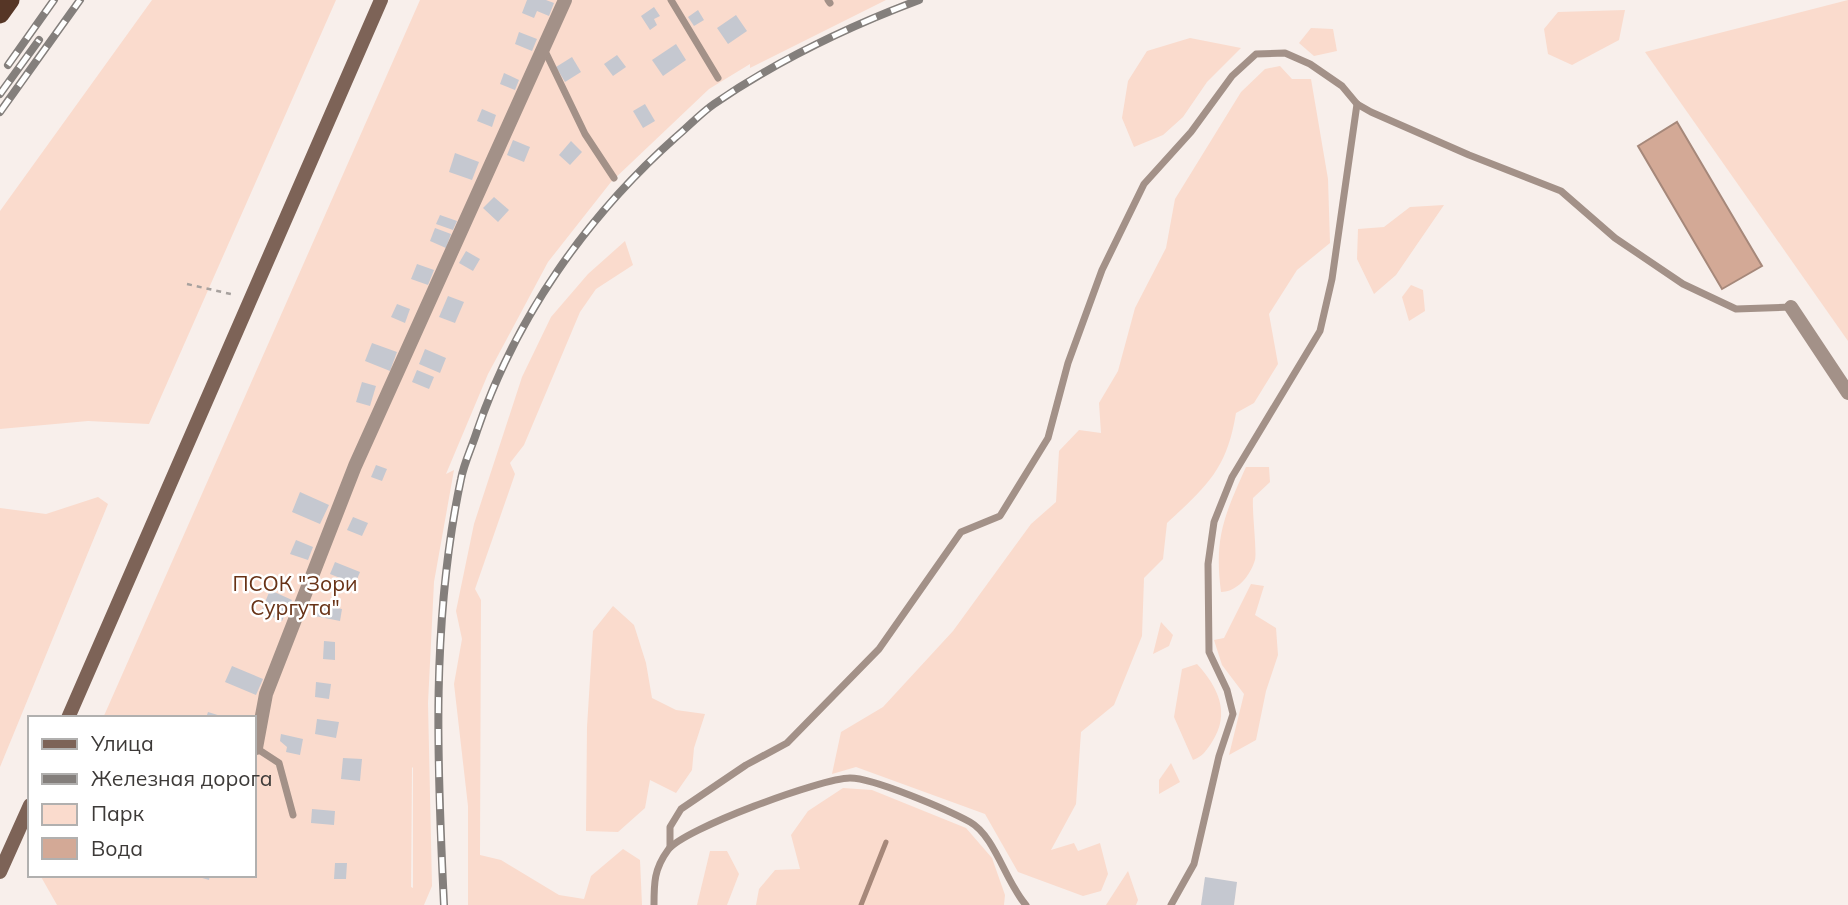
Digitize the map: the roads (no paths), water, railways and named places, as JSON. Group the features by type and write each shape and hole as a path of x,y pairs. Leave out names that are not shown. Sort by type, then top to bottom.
{"highway":[{"path":"0,15 10,0"}],"main road":[{"path":"69,716 381,0"},
{"path":"0,872 28,809"}],"street":[{"path":"256,745 266,694 355,466 565,0"},
{"path":"1791,307 1848,393"}],"lane":[{"path":"671,0 718,78"},
{"path":"543,49 585,134 614,178"},
{"path":"670,847 670,827 681,809 746,765 787,743 879,649 961,532 1000,516 1048,438 1068,363 1102,270 1144,184 1191,132 1232,76 1256,54 1286,53 1310,64 1342,86 1357,104 1469,155 1561,191 1626,246 1683,284 1737,309 1791,307"},
{"path":"1171,905 1194,864 1219,756 1233,714 1227,690 1209,652 1208,564 1214,522 1232,477 1320,331 1332,279 1357,104"},
{"path":"256,751 279,763 293,815"},
{"path":"654,905 654,873 670,847 731,815 799,789 850,778 877,784 973,823 992,848 1013,890 1026,905"}],"water":[{"path":"1677,122 1762,266 1722,289 1638,146"}],"waterway":[{"path":"861,905 886,842"}],"railway":[{"path":"8,65 54,0"},
{"path":"0,112 80,0"},
{"path":"444,905 438,745 441,638 451,532 462,473 493,389 512,348 557,271 584,235 643,168 704,111 763,73 814,46 919,0"},
{"path":"0,94 39,40"}],"park label":[{"name":"ПСОК \"Зори Сургута\"","path":"295,596"}]}
